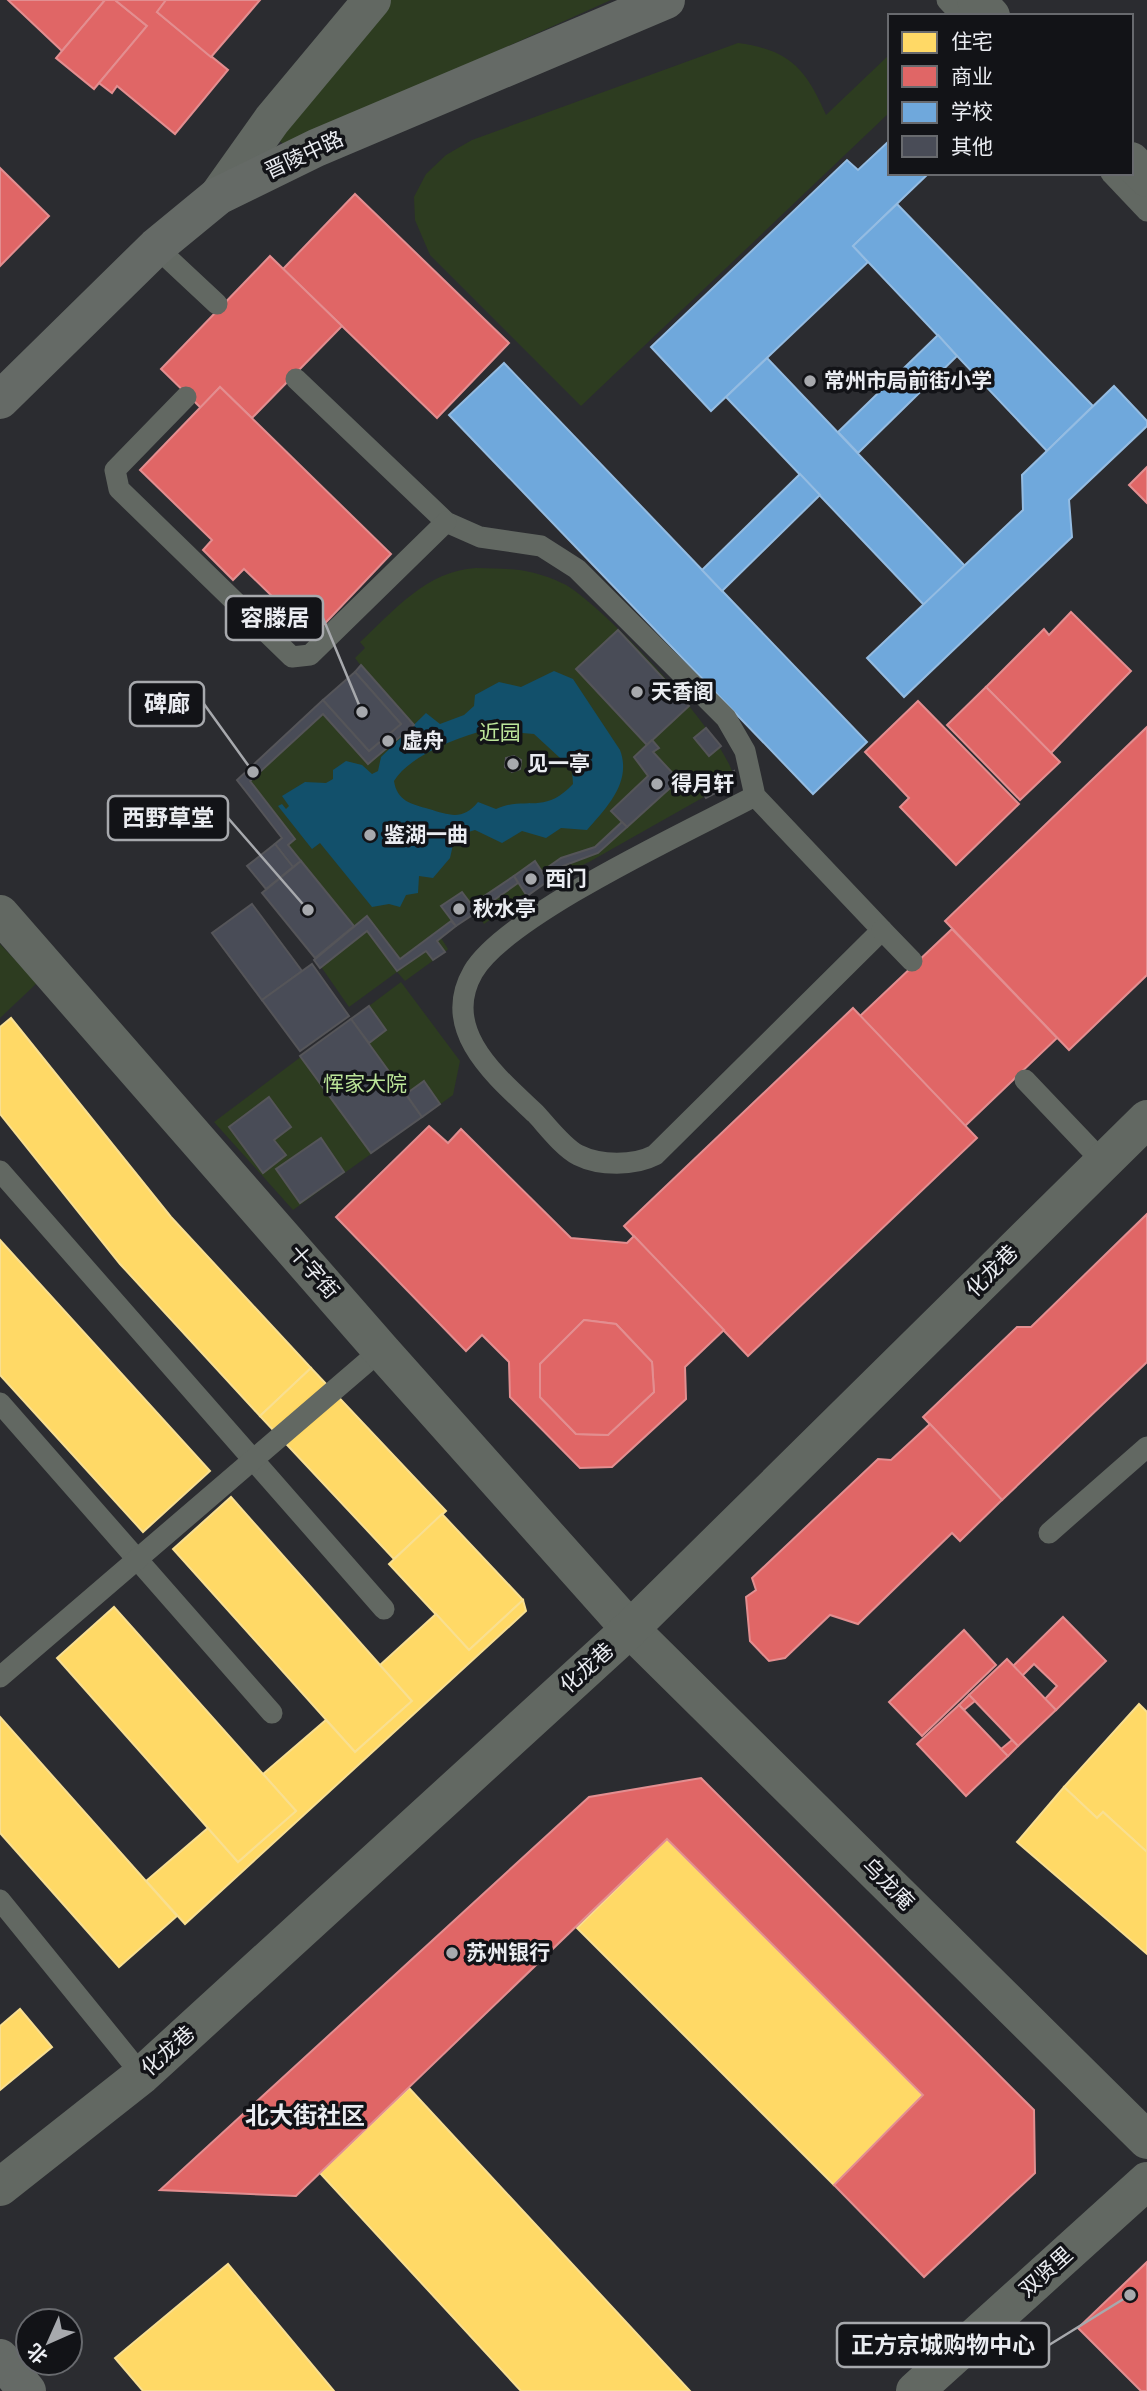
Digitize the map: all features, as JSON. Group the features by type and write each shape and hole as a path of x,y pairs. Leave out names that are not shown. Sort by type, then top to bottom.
{"main road":[{"name":"晋陵中路","path":"0,400 156,247 218,196 316,148 666,0"},
{"path":"0,2358 27,2391"}],"street":[{"path":"218,196 272,120 372,0"},
{"path":"976,0 989,14"},
{"path":"1133,163 1147,178"},
{"name":"十字街","path":"0,914 381,1350 630,1629"},
{"name":"化龙巷","path":"0,2188 142,2075 630,1629 1147,1119"},
{"name":"乌龙庵","path":"630,1629 1147,2140"},
{"name":"双贤里","path":"915,2391 1147,2181"}],"lane":[{"path":"947,0 960,14"},
{"path":"1113,175 1147,211"},
{"path":"156,247 217,304"},
{"path":"296,379 446,522 480,537 541,546 578,569 726,718 745,751 755,796 912,961"},
{"path":"186,397 115,470 119,489 292,657 310,655 446,522"},
{"path":"755,796 562,900 494,946 472,973 463,1009 470,1042 492,1071 576,1154 597,1161 640,1163 655,1155 882,930"},
{"path":"1025,1080 1103,1162"},
{"path":"0,1171 384,1609"},
{"path":"0,1677 381,1350"},
{"path":"0,1403 272,1713"},
{"path":"1049,1533 1147,1447"},
{"path":"0,1900 142,2075"}],"green space":[{"path":"387,0 611,0 286,146 274,137"},
{"path":"738,43 771,51 794,64 811,85 826,115 888,56 888,114 581,406 430,255 415,220 414,197 426,174 446,155 472,140"},
{"name":"近园","path":"476,568 531,572 564,584 582,596 634,644 689,706 728,761 734,780 589,862 548,881 484,924 476,912 441,938 448,949 445,952 405,981 397,972 349,1007 315,958 262,893 266,889 247,866 282,837 237,780 361,666 355,658 365,648 360,642 399,605 442,576"},
{"path":"0,944 37,983 0,1018"},
{"name":"恽家大院","path":"401,982 460,1061 453,1095 293,1210 214,1122"}],"water":[{"path":"554,671 573,679 620,750 623,773 616,793 587,830 561,828 546,838 522,831 502,843 475,830 455,836 450,858 433,878 419,876 418,893 406,895 400,907 389,904 372,907 320,843 312,849 278,806 282,804 286,809 289,806 282,796 305,782 326,783 333,779 333,770 346,761 362,765 372,774 378,771 381,757 426,713 440,724 464,715 474,706 475,695 499,682 521,687","holes":["486,730 534,734 572,769 573,784 553,799 496,809 478,802 467,812 455,815 411,803 398,793 394,781 411,763 462,737"]}],"building: 住宅":[{"path":"11,1018 171,1217 311,1368 260,1416 120,1264 0,1114 0,1027"},
{"path":"0,1240 210,1471 143,1532 0,1375"},
{"path":"311,1368 446,1511 394,1559 260,1416"},
{"path":"231,1497 412,1701 355,1752 173,1549"},
{"path":"442,1514 523,1600 469,1650 389,1564"},
{"path":"523,1600 526,1611 185,1924 146,1881 208,1828 238,1862 296,1811 263,1774 326,1720 355,1752 412,1701 380,1665 436,1614 469,1650"},
{"path":"114,1607 296,1811 238,1862 57,1658"},
{"path":"1139,1704 1147,1712 1147,1852 1103,1812 1097,1818 1064,1787"},
{"path":"0,1717 177,1916 119,1967 0,1833"},
{"path":"1064,1787 1097,1818 1103,1812 1147,1852 1147,1954 1017,1842"},
{"path":"667,1839 923,2095 834,2185 577,1928"},
{"path":"20,2009 52,2047 0,2090 0,2026"},
{"path":"409,2088 690,2391 521,2391 320,2173"},
{"path":"228,2264 334,2391 143,2391 115,2358"}],"building: 商业":[{"path":"8,0 105,0 62,51"},
{"path":"105,0 115,0 147,26 94,89 56,58"},
{"path":"115,0 166,0 157,12 228,70 175,134 117,86 112,93 99,83 147,26"},
{"path":"166,0 260,0 211,57 157,12"},
{"path":"0,168 49,216 0,266"},
{"path":"355,194 509,343 437,418 283,269"},
{"path":"270,256 342,326 252,418 220,387 201,408 161,369"},
{"path":"220,387 391,554 313,636 244,569 233,580 203,550 212,540 140,470"},
{"path":"1147,467 1147,503 1129,485"},
{"path":"1071,612 1131,671 1051,753 986,687 1044,629 1049,635"},
{"path":"986,687 1060,762 1020,800 947,725"},
{"path":"918,701 1019,804 956,865 900,807 909,798 865,752"},
{"path":"1147,727 1147,975 1069,1050 945,921"},
{"path":"952,929 1057,1038 965,1126 860,1016"},
{"path":"853,1008 977,1138 748,1356 624,1226"},
{"path":"429,1126 448,1143 461,1129 571,1238 627,1243 634,1236 724,1330 685,1367 686,1399 612,1467 580,1468 510,1397 509,1362 482,1335 466,1351 336,1217","holes":["584,1320 616,1324 652,1362 654,1392 608,1435 576,1434 540,1397 540,1364"]},
{"path":"1147,1214 1147,1362 1002,1500 923,1417 1017,1327 1031,1327"},
{"path":"584,1320 616,1324 652,1362 654,1392 608,1435 576,1434 540,1397 540,1364"},
{"path":"930,1424 1002,1500 960,1541 952,1533 858,1624 830,1615 785,1658 769,1661 750,1641 746,1597 756,1590 752,1578 878,1459 891,1460"},
{"path":"1063,1617 1106,1661 1056,1710 1045,1699 1057,1686 1034,1664 1022,1676 1013,1666"},
{"path":"964,1630 996,1665 922,1736 889,1702"},
{"path":"1007,1659 1056,1710 1018,1746 969,1695"},
{"path":"969,1695 975,1701 964,1710 959,1705"},
{"path":"959,1705 1008,1756 966,1796 917,1744"},
{"path":"1012,1740 1018,1746 1008,1756 1001,1749"},
{"path":"701,1778 1034,2110 1035,2173 924,2277 834,2185 923,2095 667,1839 296,2196 160,2190 589,1797"},
{"path":"1147,2262 1147,2391 1141,2391 1078,2328"}],"building: 学校":[{"path":"888,142 888,175 927,175 853,246 868,262 711,411 651,347 847,160 858,170"},
{"path":"897,204 1093,406 1047,451 853,246"},
{"path":"938,335 957,356 858,453 838,432"},
{"path":"767,358 965,566 924,605 726,397"},
{"path":"504,363 867,742 813,794 449,415"},
{"path":"1114,386 1147,421 1147,426 1069,500 1072,537 904,697 867,658 1023,510 1022,475"},
{"path":"800,474 820,495 722,591 702,570"}],"building: 其他":[{"name":"天香阁","path":"618,630 689,706 647,745 576,669"},
{"path":"361,665 414,725 368,764 323,714 250,781 295,839 288,845 301,861 293,867 275,844 282,838 237,780 323,700 369,751 401,724 355,672"},
{"path":"355,672 401,724 369,751 323,700"},
{"path":"706,728 721,746 709,756 694,738"},
{"name":"得月轩","path":"652,740 659,748 653,752 679,780 627,827 611,811 648,776 634,757"},
{"name":"见一亭","path":"514,756 521,760 520,769 512,772 505,767 506,758"},
{"path":"734,771 734,780 729,786 706,798 700,788"},
{"path":"622,822 627,827 598,853 563,866 545,878 541,872 561,858 595,847"},
{"path":"275,844 293,867 266,889 247,866"},
{"path":"301,861 354,926 315,958 262,893"},
{"name":"西门","path":"535,861 548,881 527,896 514,876"},
{"path":"514,876 518,883 477,912 471,905"},
{"name":"秋水亭","path":"462,892 477,912 456,926 441,906"},
{"path":"252,904 302,971 262,1000 212,933"},
{"path":"367,916 400,959 451,921 456,926 437,941 445,952 433,960 426,951 397,971 367,931 320,968 314,960"},
{"path":"312,964 349,1016 300,1051 262,1000"},
{"path":"369,1006 386,1030 369,1043 351,1019"},
{"path":"351,1019 422,1117 371,1153 300,1056"},
{"path":"424,1081 440,1104 422,1117 406,1094"},
{"path":"269,1097 291,1127 274,1140 286,1155 263,1173 229,1127"},
{"path":"321,1138 344,1172 300,1203 276,1169"}],"place":[{"name":"常州市局前街小学","path":"810,381"},
{"name":"天香阁","path":"637,692"},
{"name":"容滕居","path":"362,712"},
{"name":"虚舟","path":"388,741"},
{"name":"见一亭","path":"513,764"},
{"name":"碑廊","path":"253,772"},
{"name":"得月轩","path":"657,784"},
{"name":"鉴湖一曲","path":"370,835"},
{"name":"西门","path":"531,879"},
{"name":"秋水亭","path":"459,909"},
{"name":"西野草堂","path":"308,910"},
{"name":"苏州银行","path":"452,1953"},
{"name":"正方京城购物中心","path":"1130,2295"}],"district":[{"name":"北大街社区","path":"305,2116"}]}
